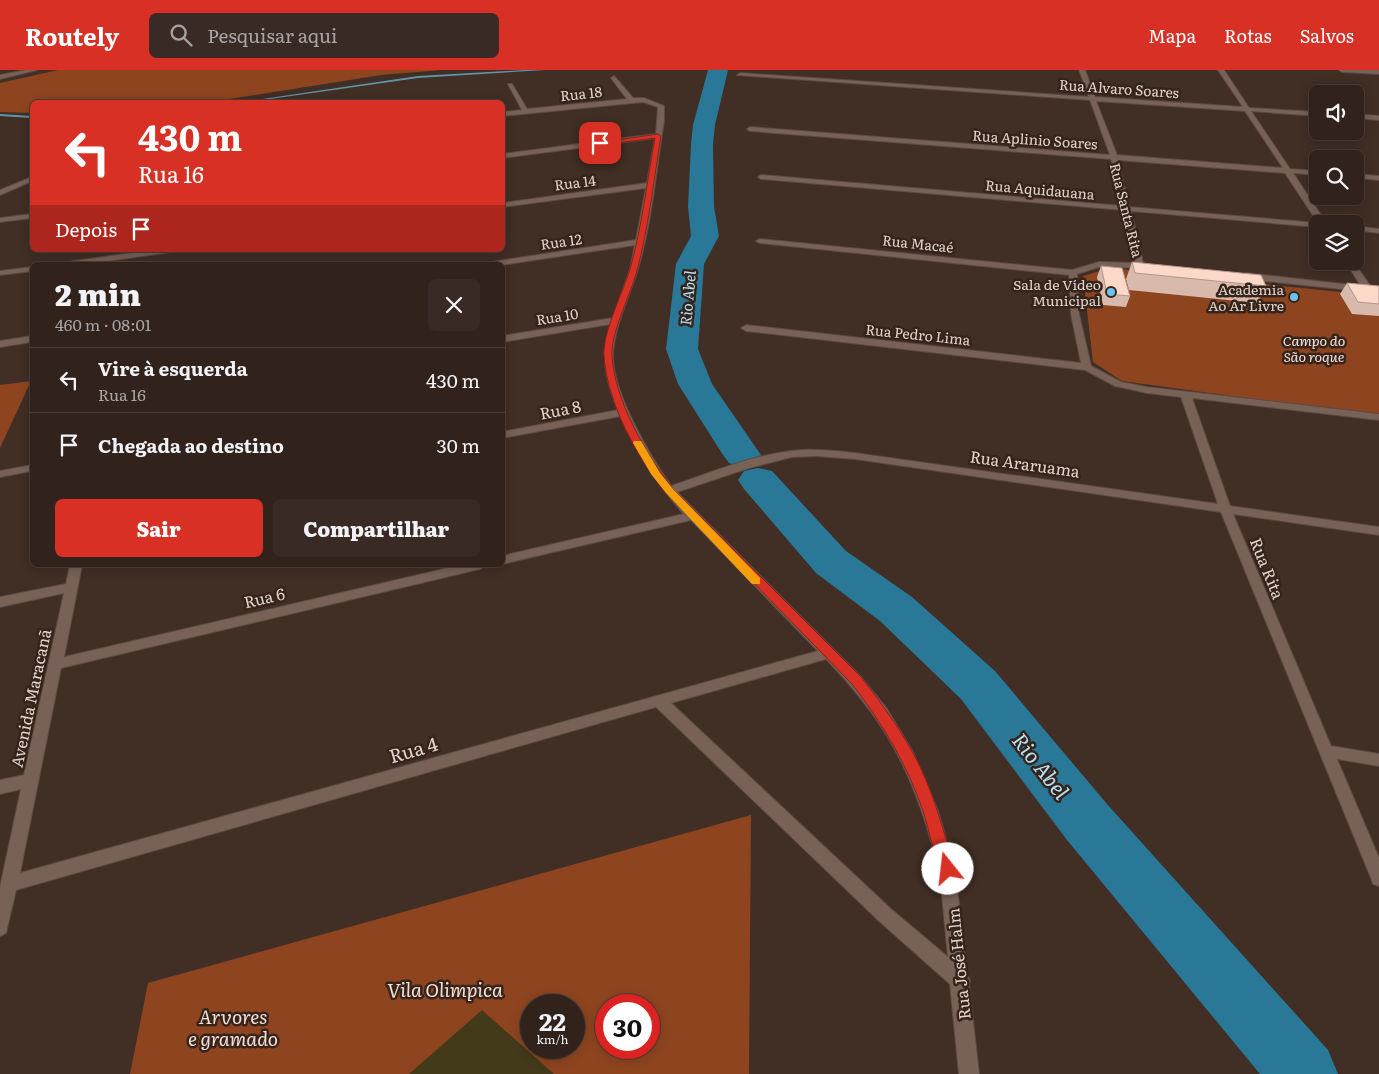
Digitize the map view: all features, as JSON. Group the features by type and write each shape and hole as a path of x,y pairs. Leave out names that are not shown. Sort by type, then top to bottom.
{"street":[{"path":"0,77 34,70"},
{"name":"Rua Santa Rita","path":"1082,70 1114,157 1140,266"},
{"path":"1222,70 1317,215"},
{"path":"1342,70 1379,72"},
{"name":"Rua Alvaro Soares","path":"740,75 1309,113"},
{"path":"614,78 631,100"},
{"path":"510,85 526,112"},
{"name":"Rua 18","path":"505,114 631,100 644,100 661,106"},
{"name":"Rua José Halm","path":"661,106 658,136 640,242 634,269 616,320 608,354 610,373 624,412 644,454 669,491 691,516 856,681 882,713 908,757 927,802 948,869 970,1074"},
{"path":"1364,117 1379,118"},
{"name":"Rua Aplinio Soares","path":"750,129 1309,173"},
{"path":"505,156 658,136"},
{"name":"Rua Aquidauana","path":"761,177 1309,224"},
{"path":"1364,177 1379,178"},
{"path":"0,193 30,180"},
{"name":"Rua 14","path":"505,204 650,185"},
{"path":"0,220 30,216"},
{"path":"1364,229 1379,231"},
{"name":"Rua Macaé","path":"760,241 1073,273"},
{"name":"Rua 12","path":"505,262 640,242"},
{"path":"80,262 142,252"},
{"path":"1160,268 1097,264 1083,266 1073,273 1075,314 1087,367 1118,384 1186,396 1379,417"},
{"path":"0,273 30,269"},
{"path":"1355,270 1368,289"},
{"path":"1239,276 1379,290"},
{"name":"Rua 10","path":"505,338 616,320"},
{"name":"Rua Pedro Lima","path":"746,328 1087,367"},
{"path":"0,344 30,339"},
{"name":"Rua Rita","path":"1186,396 1225,508 1325,752"},
{"name":"Rua 8","path":"505,434 624,412"},
{"name":"Rua Araruama","path":"669,491 719,474 792,454 854,456 1379,530"},
{"path":"0,474 30,468"},
{"path":"505,559 691,516"},
{"name":"Avenida Maracanã","path":"0,927 76,567"},
{"name":"Rua 6","path":"56,664 471,567"},
{"path":"0,602 71,587"},
{"name":"Rua 4","path":"9,884 828,653"},
{"path":"659,701 885,915 961,981"},
{"path":"1325,752 1379,760"},
{"path":"1325,752 1379,878"},
{"path":"0,787 31,780"}],"green space":[{"path":"58,70 442,70 381,75 224,100 30,100 30,113 0,112 0,83"},
{"name":"Campo do São roque","path":"1110,268 1379,296 1379,416 1122,381 1093,362 1083,276"},
{"path":"30,381 0,448 0,385"},
{"name":"Vila Olimpica","path":"751,815 749,1074 130,1074 148,983"}],"sand":[{"path":"482,1010 520,1044 520,1059 537,1059 554,1074 409,1074"}],"building":[{"path":"1132,262 1261,275 1266,286 1135,273"},
{"path":"1101,266 1122,268 1130,296 1107,294"},
{"path":"1347,283 1379,286 1379,304 1358,302"}],"waterway":[{"path":"259,100 418,77 543,70"},
{"name":"Rio Abel","path":"718,70 704,125 702,144 701,207 705,236 690,264 682,349 695,384 742,455"},
{"path":"0,115 30,117"},
{"name":"Rio Abel","path":"758,480 831,562 896,609 978,685 1087,822 1304,1074"}],"slow traffic":[{"path":"638,443 656,474 669,491 691,516 756,581"}],"place":[{"name":"Sala de Vídeo Municipal","path":"1111,292"},
{"name":"Academia Ao Ar Livre","path":"1294,297"}],"route":[{"path":"600,143 658,136 634,269 616,320 608,354 615,392 633,434 656,474 691,516 856,681 882,713 908,757 930,811 948,869"}],"park label":[{"name":"Arvores e gramado","path":"233,1027"}]}
